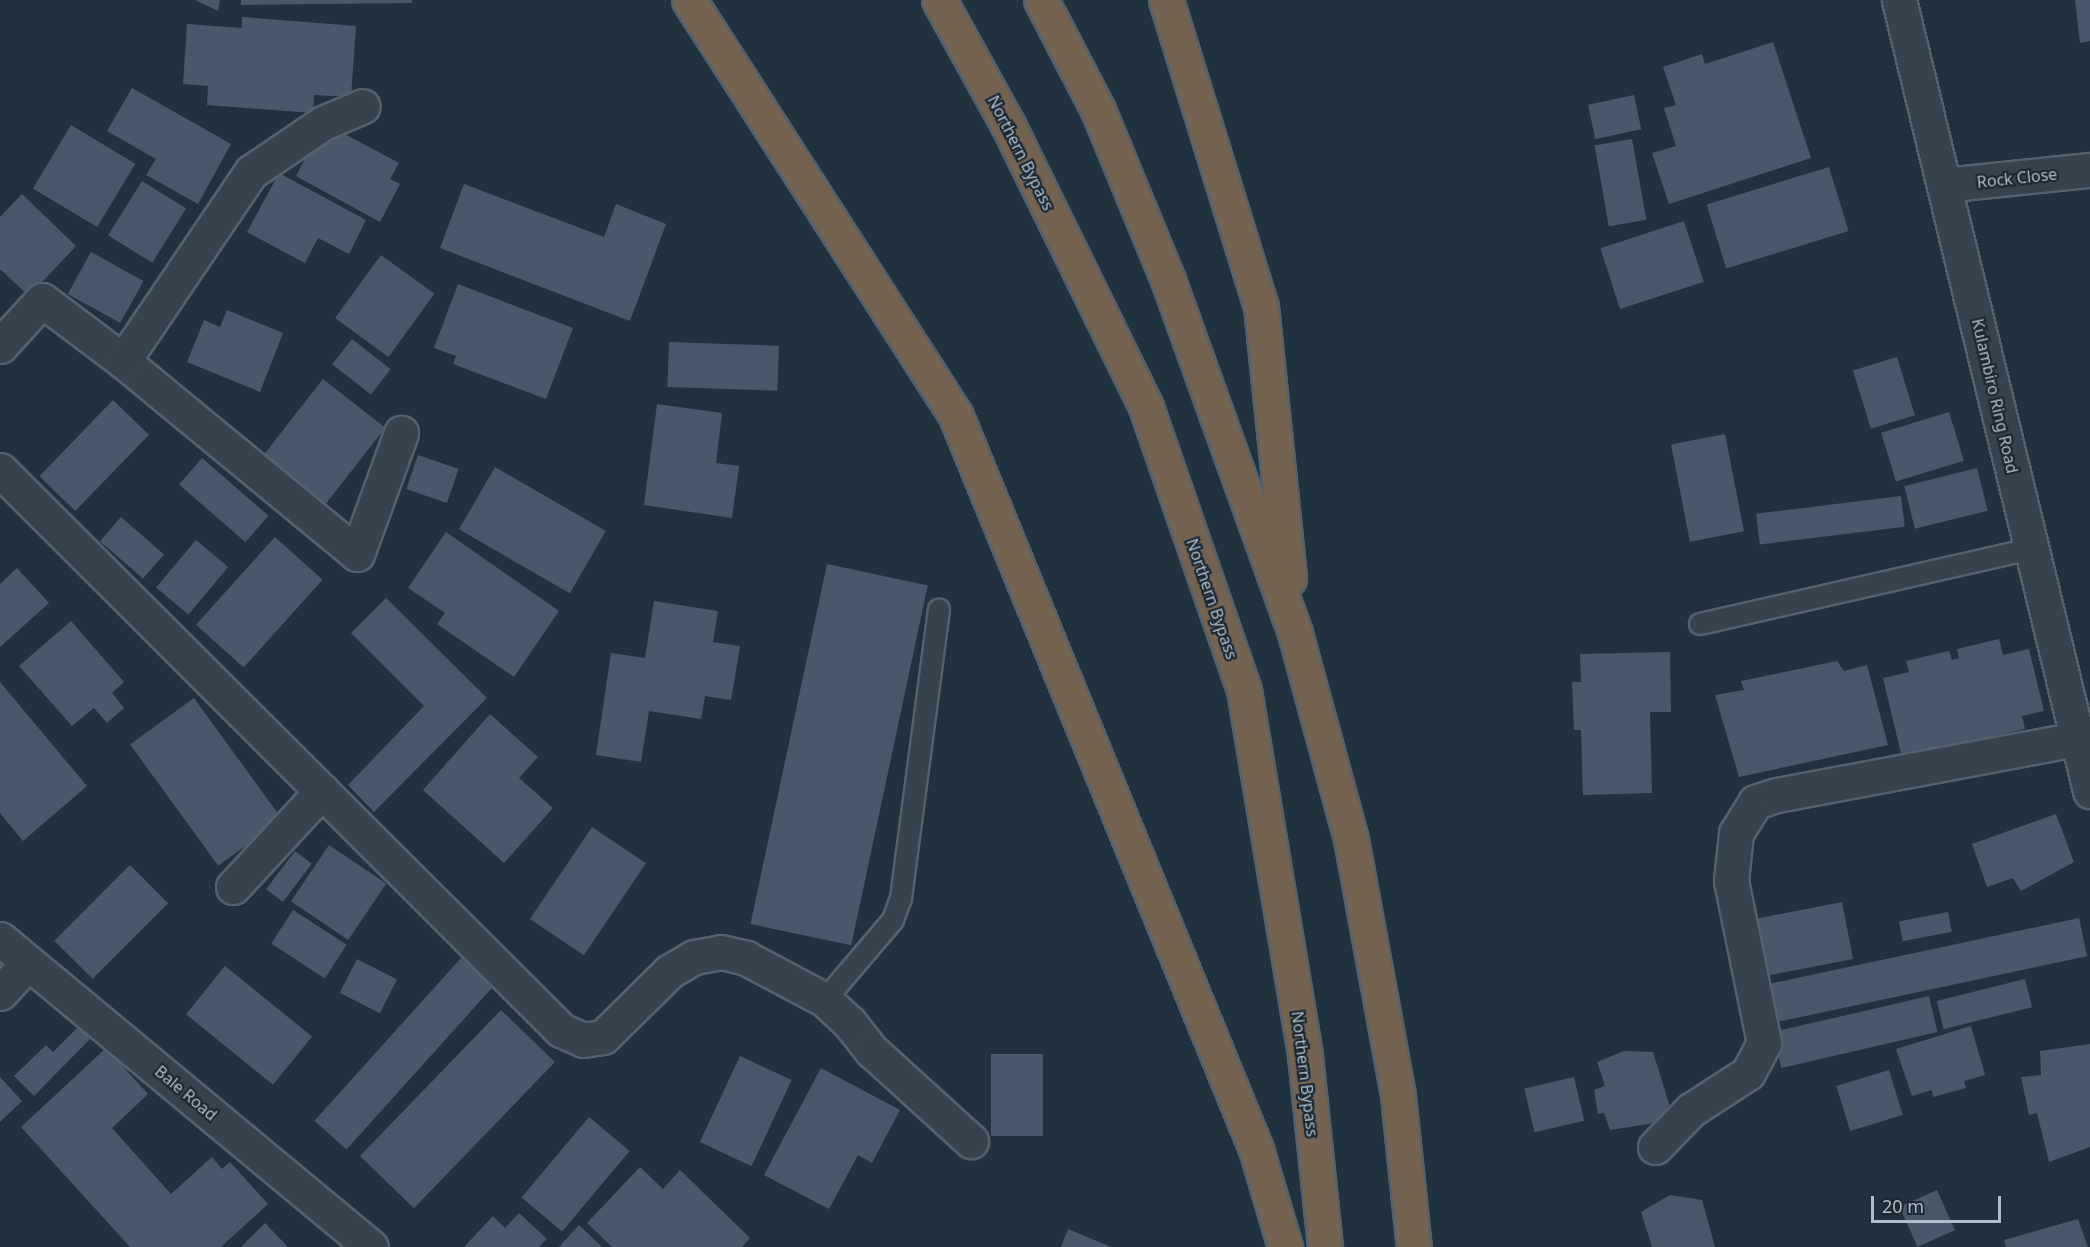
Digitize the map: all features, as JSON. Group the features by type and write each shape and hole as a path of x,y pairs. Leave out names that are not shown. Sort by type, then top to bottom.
{"highway":[{"path":"689,0 956,416 1256,1149 1285,1247"},
{"name":"Northern Bypass","path":"939,0 1009,127 1146,407 1244,690 1305,1056 1325,1247"},
{"path":"1041,0 1098,110 1168,280 1294,633 1351,839 1398,1096 1414,1247"},
{"path":"1166,0 1261,306 1294,633"}],"street":[{"name":"Kulambiro Ring Road","path":"1899,0 2090,791"},
{"path":"123,361 251,172 323,123 363,106"},
{"name":"Rock Close","path":"1944,185 2090,170"},
{"path":"0,346 42,300 123,361 357,554 400,433"},
{"path":"0,470 561,1030 583,1040 603,1037 670,971 694,957 721,952 746,958 825,1000 849,1022 872,1051 971,1141"},
{"path":"1655,1147 1691,1110 1748,1073 1764,1043 1731,881 1736,833 1755,802 1777,795 2077,739"},
{"path":"233,887 322,791"},
{"name":"Bale Road","path":"0,939 371,1247"},
{"path":"0,993 28,963"}],"lane":[{"path":"1700,624 2031,549"},
{"path":"825,1000 893,920 901,898 939,609"}],"building":[{"path":"195,0 220,0 218,11"},
{"path":"241,0 412,0 412,3 241,5"},
{"path":"2075,0 2090,0 2090,41 2080,43"},
{"path":"242,17 356,26 351,97 314,95 313,113 207,105 208,86 183,84 187,24 242,28"},
{"path":"1773,42 1811,158 1669,204 1652,153 1676,146 1664,108 1676,105 1663,67 1702,54 1705,64"},
{"path":"132,88 231,144 198,204 146,175 156,159 107,131"},
{"path":"1634,95 1641,129 1595,139 1588,105"},
{"path":"71,125 135,164 97,227 33,188"},
{"path":"339,131 399,163 390,179 400,184 380,222 296,176 319,133 334,141"},
{"path":"1632,139 1646,220 1609,226 1595,146"},
{"path":"1829,167 1849,231 1726,268 1707,204"},
{"path":"279,173 366,220 349,254 318,238 305,263 247,232"},
{"path":"142,181 186,209 152,263 108,235"},
{"path":"464,184 604,237 616,204 666,224 630,321 440,248"},
{"path":"22,194 76,246 29,296 0,269 0,217"},
{"path":"1684,221 1704,282 1620,309 1600,248"},
{"path":"91,252 143,281 120,323 68,294"},
{"path":"381,255 434,294 389,357 335,318"},
{"path":"458,284 573,328 546,399 453,364 456,356 434,348"},
{"path":"227,310 283,333 260,392 187,362 204,320 220,327"},
{"path":"352,339 391,369 371,394 332,364"},
{"path":"669,342 779,346 777,391 667,387"},
{"path":"1897,357 1915,415 1871,429 1853,370"},
{"path":"323,379 385,428 320,511 258,463"},
{"path":"113,400 149,435 75,511 39,476"},
{"path":"657,404 722,413 716,463 739,466 732,518 644,505"},
{"path":"1949,412 1964,461 1896,482 1881,433"},
{"path":"1725,434 1744,531 1690,542 1671,444"},
{"path":"418,455 459,469 447,503 406,489"},
{"path":"202,458 268,516 245,542 179,484"},
{"path":"495,467 606,531 570,593 459,529"},
{"path":"1977,468 1988,511 1915,529 1904,486"},
{"path":"1901,496 1905,527 1760,545 1756,514"},
{"path":"121,517 164,554 143,579 100,541"},
{"path":"446,532 559,611 514,677 437,624 445,613 408,588"},
{"path":"275,537 323,580 244,668 196,625"},
{"path":"196,540 228,567 188,614 156,587"},
{"path":"827,564 928,585 851,945 750,924"},
{"path":"17,568 49,603 0,647 0,584"},
{"path":"386,598 487,698 374,812 348,785 424,706 351,633"},
{"path":"654,601 718,611 713,642 740,646 731,700 705,696 701,719 649,711 641,762 596,755 611,653 645,658"},
{"path":"71,621 124,682 112,693 124,708 107,723 94,708 72,726 19,666"},
{"path":"1999,639 2003,655 2029,649 2044,711 2022,716 2025,729 1902,758 1883,678 1909,672 1906,661 1949,651 1952,660 1959,658 1957,649"},
{"path":"1670,652 1671,712 1650,712 1652,793 1583,795 1581,730 1574,730 1572,682 1581,682 1580,654"},
{"path":"1837,661 1844,671 1867,665 1888,745 1739,777 1715,695 1744,690 1741,681"},
{"path":"0,682 87,786 23,841 0,813"},
{"path":"194,698 282,819 218,866 130,744"},
{"path":"490,714 538,757 519,778 553,808 504,863 423,790"},
{"path":"2056,814 2074,862 2021,891 2013,878 1987,887 1972,844"},
{"path":"592,827 646,863 584,955 530,919"},
{"path":"329,845 386,884 348,940 291,901"},
{"path":"295,851 312,864 283,902 266,889"},
{"path":"130,865 168,903 93,979 54,941"},
{"path":"1842,902 1853,959 1769,975 1758,918"},
{"path":"293,910 347,945 325,978 271,944"},
{"path":"1948,912 1952,932 1903,941 1899,922"},
{"path":"2079,918 2087,956 1769,1024 1761,986"},
{"path":"461,958 493,987 346,1150 314,1121"},
{"path":"357,959 397,979 380,1013 340,993"},
{"path":"225,966 312,1036 273,1085 186,1014"},
{"path":"2025,979 2032,1007 1944,1029 1937,1001"},
{"path":"1929,996 1937,1032 1781,1068 1773,1032"},
{"path":"501,1010 555,1062 414,1208 360,1156"},
{"path":"1971,1026 1985,1075 1964,1081 1966,1088 1933,1097 1932,1090 1912,1096 1896,1049"},
{"path":"78,1027 90,1039 34,1096 14,1076 46,1045 53,1052"},
{"path":"2090,1044 2090,1147 2049,1162 2037,1113 2029,1115 2021,1077 2041,1075 2040,1051"},
{"path":"106,1048 148,1094 112,1128 171,1194 212,1157 222,1169 230,1162 268,1204 221,1247 130,1247 21,1127"},
{"path":"1624,1051 1653,1052 1674,1120 1610,1130 1604,1113 1598,1114 1594,1090 1605,1086 1597,1062"},
{"path":"991,1054 1043,1054 1043,1136 991,1136"},
{"path":"740,1056 792,1080 752,1166 700,1142"},
{"path":"821,1068 900,1110 872,1163 858,1155 829,1209 764,1175"},
{"path":"1889,1070 1903,1115 1850,1131 1836,1086"},
{"path":"0,1077 22,1101 0,1122"},
{"path":"1574,1077 1584,1121 1534,1132 1524,1088"},
{"path":"589,1117 630,1151 562,1232 522,1197"},
{"path":"640,1167 663,1189 680,1170 750,1238 742,1247 612,1247 587,1223"},
{"path":"1937,1190 1955,1230 1917,1247 1900,1207"},
{"path":"1670,1195 1702,1200 1715,1247 1652,1247 1641,1212"},
{"path":"519,1213 547,1239 539,1247 464,1247 493,1216 505,1228"},
{"path":"2078,1219 2088,1247 2006,1247 2004,1240"},
{"path":"265,1223 288,1247 241,1247"},
{"path":"579,1225 602,1247 559,1247"},
{"path":"1068,1229 1111,1247 1061,1247"}]}
